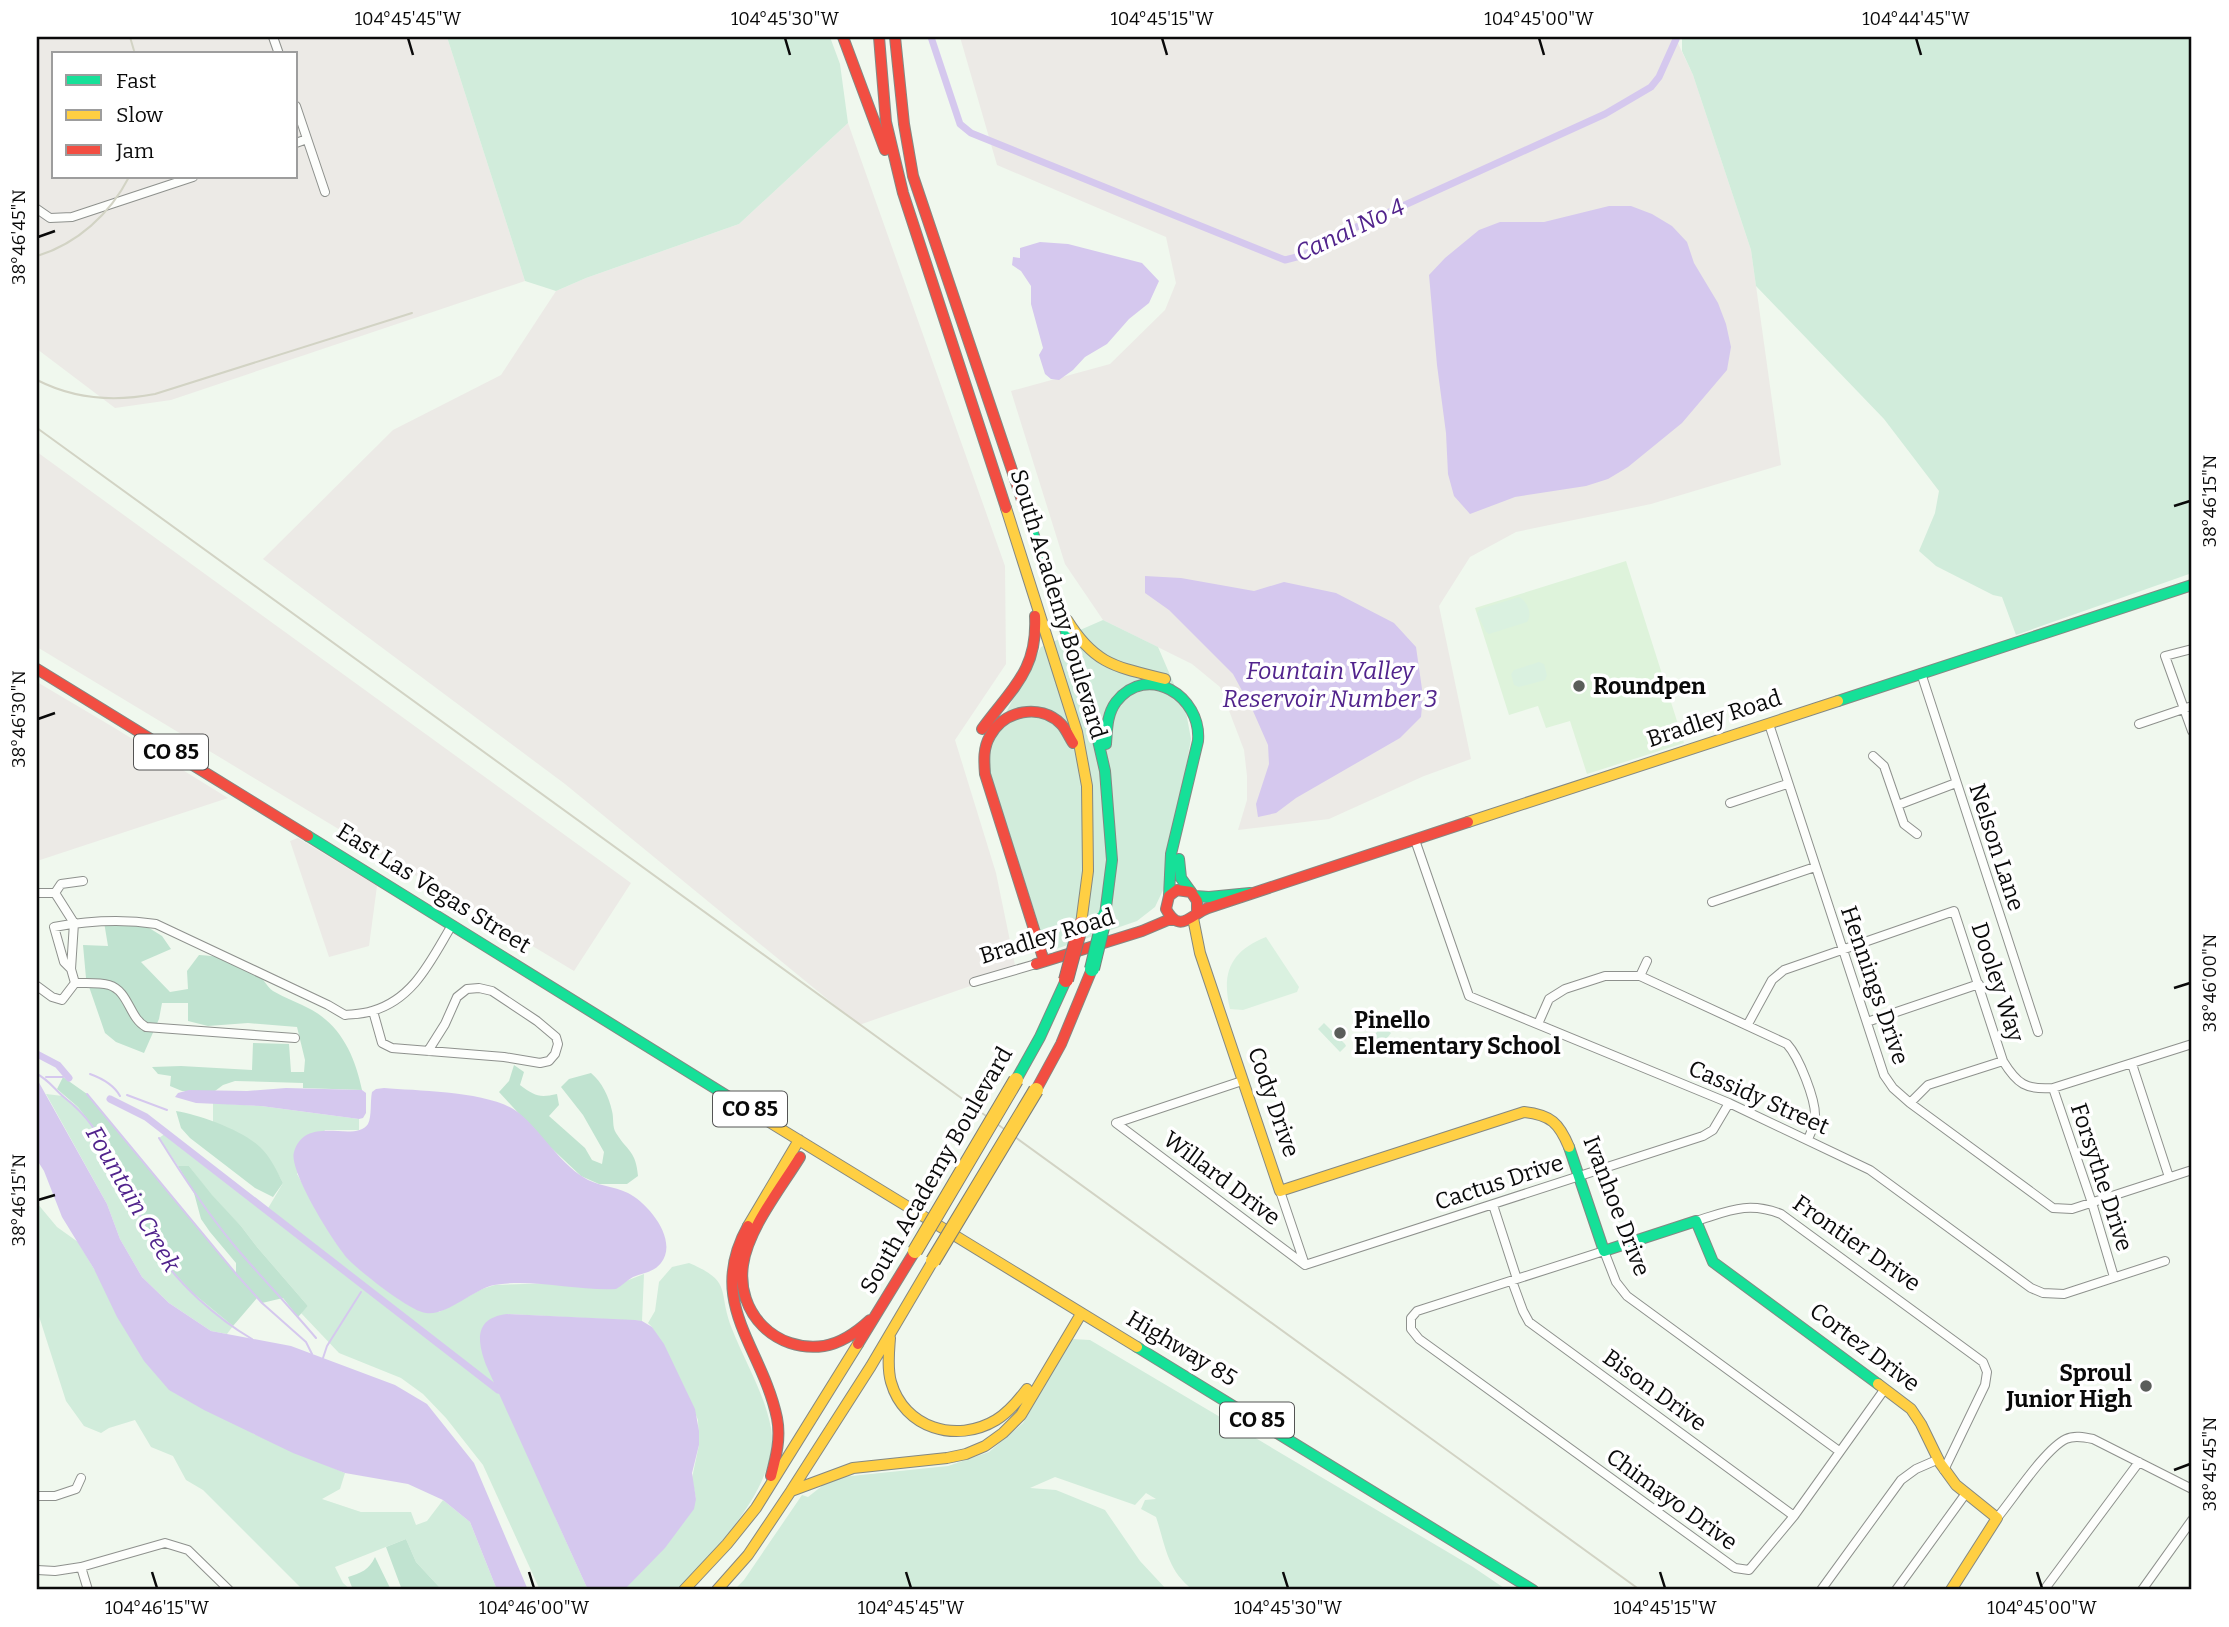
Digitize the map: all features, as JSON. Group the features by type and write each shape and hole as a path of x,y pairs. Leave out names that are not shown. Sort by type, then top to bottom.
{"main road":[{"path":"843,37 873,123 903,192"},
{"name":"South Academy Boulevard","path":"684,1590 756,1508 881,1309 1016,1080 1040,1037 1066,980 1081,924 1088,871 1087,786 1074,720 903,192 886,122 879,37"},
{"name":"South Academy Boulevard","path":"717,1590 748,1555 791,1492 891,1332 1061,1044 1092,970 1105,915 1112,860 1101,750 1089,701 913,176 905,146 895,37"},
{"path":"899,85 903,37"},
{"name":"Bradley Road","path":"1040,962 1142,931 1168,920 1186,918 1237,901 1250,893 2192,585"},
{"path":"1031,587 1037,625 1031,659 1017,687 983,728 974,756 977,776 1040,962"},
{"path":"1053,594 1075,633 1093,654 1119,668 1175,682 1196,699 1205,722 1205,745 1178,864 1181,878 1193,894 1198,907 1186,918 1167,912 1170,856 1198,735 1198,725 1190,706 1168,688 1152,684 1135,687 1121,695 1107,715 1106,746 1115,818 1112,860"},
{"name":"East Las Vegas Street","path":"37,669 803,1142"},
{"path":"1040,962 985,774 984,748 996,725 1009,716 1027,710 1050,715 1063,725 1073,744 1088,817"},
{"name":"Bradley Road","path":"1133,933 1155,915 1177,890 1210,898 1250,893"},
{"name":"Cody Drive","path":"1186,918 1280,1191"},
{"name":"Ivanhoe Drive","path":"1280,1191 1524,1112 1538,1113 1557,1123 1564,1132 1604,1251"},
{"path":"803,1142 745,1254 742,1277 746,1304 761,1327 772,1336 785,1343 810,1347 826,1346 841,1340 863,1326 881,1309"},
{"path":"756,1508 773,1471 779,1430 769,1387 739,1325 734,1307 731,1294 733,1262 741,1237 803,1142"},
{"name":"Highway 85","path":"803,1142 1533,1590"},
{"name":"Frontier Drive","path":"1604,1251 1696,1221"},
{"name":"Cortez Drive","path":"1696,1221 1713,1262 1911,1409 1922,1421 1941,1464 1964,1496 1997,1518"},
{"path":"891,1332 888,1368 891,1384 908,1412 921,1424 940,1432 974,1430 988,1426 1014,1407 1078,1311"},
{"path":"791,1492 841,1471 864,1466 949,1458 976,1451 988,1444 1006,1432 1021,1415 1078,1311"},
{"path":"1951,1590 1997,1518"}],"street":[{"path":"298,112 325,192"},
{"path":"298,142 307,139"},
{"path":"37,208 50,218 72,217 190,178"},
{"path":"2192,649 2165,656 2188,707 2192,731"},
{"name":"Nelson Lane","path":"1921,673 2038,1032"},
{"path":"2139,724 2188,707"},
{"name":"Hennings Drive","path":"1769,724 1884,1075 1893,1088 2053,1208 2072,1209 2192,1170"},
{"path":"1873,757 1884,766 1904,824 1917,834"},
{"path":"1898,805 1956,783"},
{"path":"1730,803 1787,784"},
{"name":"Cassidy Street","path":"1415,840 1469,996 1729,1103 1870,1170 2031,1288 2043,1293 2064,1294 2165,1261"},
{"path":"1712,902 1815,867"},
{"path":"55,893 61,884 83,881"},
{"path":"37,893 55,893"},
{"path":"55,893 74,923 71,969 75,983"},
{"name":"Dooley Way","path":"1748,1024 1772,980 1784,970 1954,911 2003,1061 2012,1076 2022,1084 2036,1089 2053,1088 2192,1044"},
{"path":"71,969 64,962 54,927 74,923 134,921 156,924 345,1015 373,1011 405,995 452,925"},
{"path":"1640,976 1647,961"},
{"name":"Bradley Road","path":"974,982 1040,962"},
{"path":"1538,1024 1549,999 1565,989 1605,976 1640,976 1787,1044 1794,1052 1815,1107 1815,1122 1808,1139"},
{"path":"37,986 52,997 62,1000 75,983"},
{"path":"75,983 113,986 137,1021 146,1027 295,1038"},
{"path":"1867,1022 1979,984"},
{"path":"373,1011 382,1043 392,1048 428,1051 504,1057 540,1063 555,1054 558,1044 556,1037 537,1021 492,991 479,988 467,989 457,997 445,1024 428,1051"},
{"path":"1910,1103 1928,1085 2003,1061"},
{"path":"2132,1064 2169,1177"},
{"name":"Willard Drive","path":"1242,1081 1116,1123 1305,1265"},
{"name":"Forsythe Drive","path":"2053,1088 2114,1277"},
{"name":"Cactus Drive","path":"1305,1265 1703,1136 1713,1130 1729,1103"},
{"name":"Cody Drive","path":"1280,1191 1305,1265"},
{"name":"Bison Drive","path":"1493,1205 1523,1311 1529,1322 1794,1516"},
{"name":"Frontier Drive","path":"1696,1221 1742,1207 1765,1208 1781,1214 1983,1362 1987,1372 1985,1385 1941,1464"},
{"name":"Frontier Drive","path":"1417,1311 1604,1251"},
{"name":"Ivanhoe Drive","path":"1604,1251 1616,1282 1628,1296 1839,1451"},
{"name":"Chimayo Drive","path":"1417,1311 1411,1318 1411,1329 1419,1339 1735,1568 1749,1570 1794,1516 1884,1390"},
{"path":"1997,1518 2052,1448 2066,1439 2078,1436 2093,1439 2192,1489"},
{"path":"2044,1590 2139,1462"},
{"path":"1821,1590 1901,1480 1916,1469 1941,1464"},
{"path":"37,1496 55,1496 76,1489 81,1478"},
{"path":"1896,1590 1964,1496"},
{"path":"2142,1590 2192,1520"},
{"path":"37,1570 55,1571 81,1567 165,1543 188,1550 229,1590"},
{"path":"81,1567 88,1590"}],"shaded area":[{"path":"37,37 447,37 525,281 171,400 115,408 37,349"},
{"path":"960,37 1675,37 1693,75 1751,250 1781,465 1651,504 1516,532 1470,557 1439,606 1471,759 1424,776 1329,819 1238,830 1247,800 1244,750 1220,687 1192,664 1103,620 1065,564 1011,391 1110,364 1165,310 1176,283 1166,237 997,165"},
{"path":"848,123 1005,566 1006,664 955,740 996,873 1016,970 859,1025 565,784 263,559 393,430 501,375 556,291 739,224"},
{"path":"37,452 631,883 574,971 37,647"},
{"path":"37,682 113,727 228,798 37,861"},
{"path":"298,838 377,886 369,946 329,957 290,841"}],"green space":[{"path":"447,37 830,37 840,64 848,123 739,224 556,291 525,281"},
{"path":"1682,37 2192,37 2192,573 2016,635 2002,597 1936,566 1919,551 1935,513 1939,491 1884,419 1756,286 1751,250 1693,75 1682,51"},
{"path":"1626,561 1684,743 1587,774 1570,721 1546,728 1538,706 1509,715 1475,608"},
{"path":"1519,597 1528,608 1527,622 1489,634 1486,632 1477,613 1480,609"},
{"path":"1103,620 1158,647 1186,712 1191,739 1165,886 1155,907 1137,921 1053,950 1044,941 988,766 995,733 1041,647"},
{"path":"1539,662 1544,664 1547,675 1545,680 1519,687 1514,685 1511,674 1514,670"},
{"path":"138,921 162,936 171,949 141,962 170,992 188,989 187,971 199,955 228,959 248,967 273,991 312,1010 331,1025 346,1044 362,1090 303,1088 303,1083 235,1081 215,1091 182,1091 170,1086 171,1076 158,1074 152,1067 252,1070 253,1043 289,1044 291,1072 304,1072 305,1060 297,1027 248,1023 208,1026 188,1021 188,1003 162,1003 159,1019 144,1053 116,1042 105,1033 86,978 83,945 108,946 104,922"},
{"path":"1266,937 1299,987 1297,992 1243,1010 1230,1009 1227,984 1232,964 1244,949"},
{"path":"1324,1023 1345,1044 1340,1052 1318,1029"},
{"path":"1382,1025 1391,1033 1381,1051 1373,1053 1369,1051 1368,1044"},
{"path":"514,1065 524,1072 520,1085 525,1089 541,1096 557,1094 559,1105 549,1116 585,1148 592,1160 602,1164 604,1152 583,1115 561,1087 569,1079 591,1073 607,1095 615,1131 633,1156 638,1176 627,1184 599,1184 581,1176 499,1092 509,1081"},
{"path":"63,1077 87,1094 236,1274 236,1263 201,1219 194,1193 178,1166 189,1166 308,1306 298,1317 283,1298 262,1303 257,1298 233,1326 194,1294 166,1265 143,1226 131,1194 98,1133 78,1107 57,1089"},
{"path":"46,1094 63,1096 78,1107 98,1133 131,1194 143,1226 166,1265 194,1294 233,1326 227,1334 211,1331 169,1303 142,1277 120,1239 107,1204"},
{"path":"213,1103 261,1106 359,1119 359,1130 325,1130 297,1174 336,1243 439,1312 495,1285 626,1281 644,1274 642,1321 507,1314 556,1519 588,1590 540,1590 483,1465 446,1418 423,1394 401,1378 339,1353 301,1313 308,1306 241,1226 211,1195 189,1166 178,1166 159,1138 166,1133 267,1210 283,1183 263,1151 255,1144 213,1123"},
{"path":"176,1111 220,1124 260,1147 283,1183 273,1197 255,1188 190,1138 181,1128"},
{"path":"37,1203 57,1227 78,1242 94,1269 254,1434 345,1473 340,1489 322,1499 361,1512 411,1512 416,1525 427,1521 443,1500 470,1522 497,1590 442,1590 416,1562 406,1539 335,1567 343,1583 351,1590 303,1590 203,1490 186,1480 173,1456 151,1447 135,1420 101,1433 84,1426 66,1401 37,1310"},
{"path":"689,1263 713,1276 722,1289 732,1329 768,1415 771,1449 766,1471 742,1515 680,1590 624,1590 696,1499 692,1478 699,1445 698,1420 685,1389 648,1323 655,1311 659,1282 672,1267"},
{"path":"1072,1339 1090,1340 1473,1567 1507,1590 1193,1590 1173,1566 1156,1517 1141,1509 1145,1500 1156,1499 1146,1493 1135,1505 1055,1477 1030,1488 1056,1490 1105,1510 1140,1561 1167,1590 734,1590 744,1580 802,1495 808,1497 832,1478 948,1466 989,1452 1023,1423"},
{"path":"406,1539 416,1562 442,1590 402,1590 386,1547"},
{"path":"375,1557 391,1590 353,1590 348,1577 364,1570"}],"water":[{"path":"1609,206 1631,206 1652,214 1672,226 1687,242 1694,263 1718,303 1726,324 1731,347 1727,370 1682,423 1628,467 1608,479 1586,486 1515,497 1470,514 1454,496 1448,474 1429,275 1479,230 1500,222 1544,222"},
{"path":"1040,242 1068,244 1142,263 1159,281 1149,303 1129,319 1107,344 1085,357 1059,380 1051,379 1045,374 1039,355 1043,348 1031,304 1031,286 1021,271 1012,265 1013,257 1020,258 1020,248"},
{"name":"Fountain Valley Reservoir Number 3","path":"1145,576 1181,578 1254,591 1284,582 1336,593 1394,623 1416,647 1423,696 1421,717 1400,738 1296,798 1276,813 1258,817 1256,804 1269,764 1268,745 1253,711 1233,674 1169,610 1145,593"},
{"path":"37,1079 107,1204 120,1239 142,1277 169,1303 211,1331 291,1346 395,1385 427,1404 474,1463 528,1590 497,1590 470,1522 443,1500 408,1484 345,1473 293,1453 169,1390 144,1361 117,1317 94,1269 62,1217 37,1160"},
{"path":"286,1088 362,1090 366,1093 366,1113 359,1119 261,1106 196,1103 175,1097 178,1093 189,1090 247,1091"},
{"path":"384,1088 474,1096 507,1106 519,1113 574,1171 594,1182 628,1193 652,1213 664,1233 666,1244 666,1254 661,1263 652,1271 631,1278 616,1289 509,1283 486,1288 434,1313 419,1311 398,1299 341,1251 305,1190 294,1161 294,1152 300,1140 309,1134 362,1129 369,1121 372,1092"},
{"path":"507,1314 642,1321 652,1327 664,1344 695,1409 699,1445 692,1473 696,1499 694,1509 665,1548 624,1590 588,1590 486,1365 480,1339 483,1326 496,1316"}],"waterway":[{"name":"Canal No 4","path":"931,37 960,124 971,133 1285,260 1304,255 1319,244 1605,114 1651,87 1659,77 1677,37"},
{"path":"37,1054 58,1065 69,1078"},
{"name":"Fountain Creek","path":"37,1074 74,1105 93,1127 127,1186 155,1248 174,1274 211,1310 252,1339"},
{"path":"90,1074 107,1082 120,1096"},
{"path":"46,1077 63,1077"},
{"path":"87,1094 237,1275 262,1303 306,1342 312,1354"},
{"path":"127,1095 167,1110"},
{"path":"110,1099 146,1117 498,1390"},
{"path":"159,1138 223,1231 316,1338"},
{"path":"323,1358 327,1346 361,1292"}],"railway":[{"path":"130,37 134,52"},
{"path":"37,256 66,244 91,226 112,203 128,178"},
{"path":"37,380 65,391 94,397 124,398 155,394 412,313"},
{"path":"37,428 1640,1590"}],"traffic: fast":[{"path":"1025,509 1089,701 1105,771 1112,860 1105,915"},
{"path":"1838,701 2192,585"},
{"path":"1106,744 1111,712 1116,702 1129,690 1142,685 1157,685 1182,698 1191,710 1197,725 1198,741 1171,854 1169,896"},
{"path":"308,836 766,1120"},
{"path":"1179,859 1181,878 1191,892"},
{"path":"1195,896 1250,893"},
{"path":"1092,969 1105,915"},
{"path":"1016,1080 1040,1037 1066,980"},
{"path":"1569,1147 1604,1251 1696,1221 1713,1262 1878,1384"},
{"path":"1137,1347 1533,1590"}],"traffic: slow":[{"path":"1006,508 1077,732 1087,786 1088,871 1081,924"},
{"path":"1067,620 1087,647 1108,662 1165,679"},
{"path":"1468,822 1838,701"},
{"path":"1193,918 1200,953 1280,1191 1524,1112 1541,1115 1553,1122 1562,1132 1569,1147"},
{"path":"915,1251 1016,1080"},
{"path":"933,1261 1036,1090"},
{"path":"766,1120 1137,1347"},
{"path":"748,1226 799,1140"},
{"path":"717,1590 748,1555 791,1491 871,1366 933,1261"},
{"path":"791,1491 853,1468 947,1458 985,1446 1021,1415 1081,1314"},
{"path":"890,1338 889,1371 898,1398 907,1411 919,1421 933,1427 949,1431 981,1427 1005,1413 1027,1389"},
{"path":"684,1590 756,1508 858,1344"},
{"path":"1878,1384 1911,1409 1940,1463 1956,1485 1997,1518 1951,1590"}],"traffic: jam":[{"path":"843,37 885,150"},
{"path":"879,37 886,122 903,193 1006,508"},
{"path":"895,37 904,124 913,176 1025,509"},
{"path":"982,729 1012,690 1027,665 1035,635 1035,616"},
{"path":"37,669 308,836"},
{"path":"1044,961 985,774 985,750 996,727 1004,720 1023,712 1043,713 1052,717 1063,726 1073,743"},
{"path":"1197,912 1197,901 1191,892 1177,890 1169,896 1166,909 1171,917 1176,921 1186,921 1208,908 1468,822"},
{"path":"1036,964 1174,920"},
{"path":"1066,980 1081,924"},
{"path":"1036,1090 1061,1044 1092,969"},
{"path":"800,1157 751,1237 743,1265 746,1299 753,1314 775,1336 806,1346 824,1346 843,1340 870,1320"},
{"path":"748,1226 736,1253 732,1278 734,1302 770,1392 777,1418 778,1440 771,1476"},
{"path":"858,1344 915,1251"}],"place":[{"name":"Roundpen","path":"1579,686"},
{"name":"Pinello Elementary School","path":"1340,1033"},
{"name":"Sproul Junior High","path":"2146,1386"}]}
